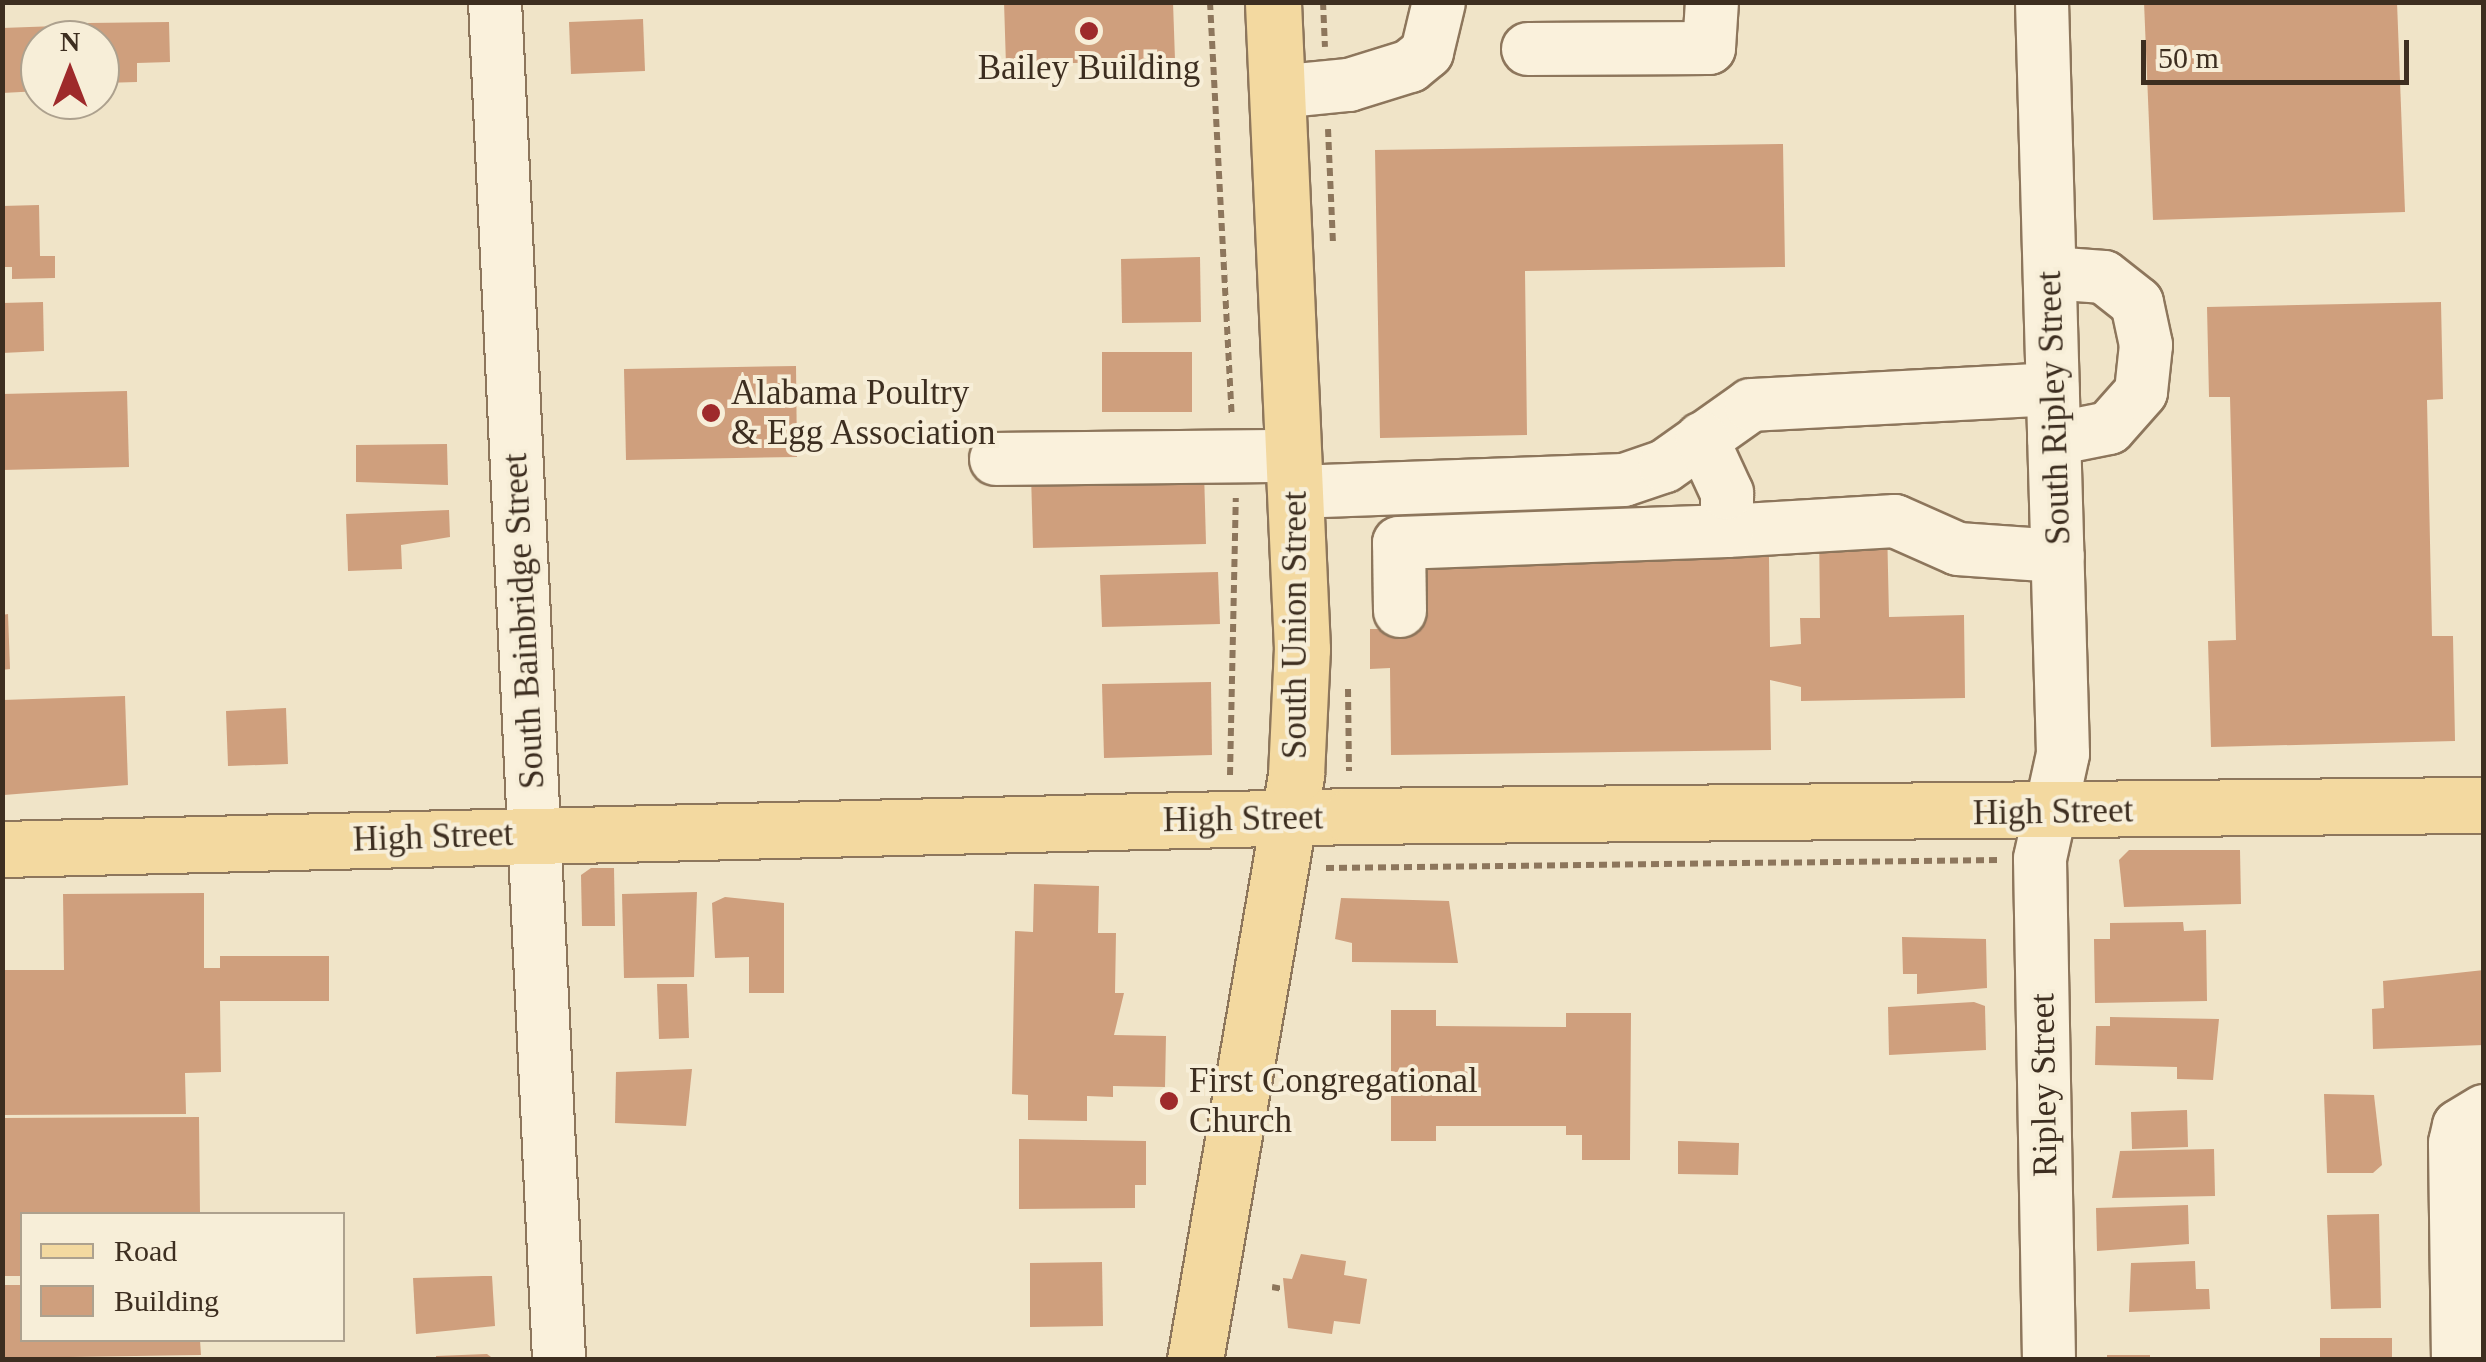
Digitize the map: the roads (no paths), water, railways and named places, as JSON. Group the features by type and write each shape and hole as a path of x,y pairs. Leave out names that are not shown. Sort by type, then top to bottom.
{"main road":[{"name":"South Union Street","path":"1195,1360 1287,818 1302,648 1273,2"},
{"name":"High Street","path":"2,849 1287,818 2484,805"}],"street":[{"name":"South Bainbridge Street","path":"495,2 560,1360"},
{"path":"1277,92 1410,66 1427,52 1438,2"},
{"path":"1528,49 1709,48 1712,2"},
{"name":"South Ripley Street","path":"2042,2 2063,754 2050,812"},
{"path":"996,460 1294,474 1624,480 1702,439 1751,405 1810,396 2054,414 2110,428 2142,392 2146,345 2137,304 2104,278 2050,273"},
{"path":"1702,439 1727,493 1727,531"},
{"path":"1400,611 1399,543 1895,521 1958,549 2058,556"},
{"name":"Ripley Street","path":"2049,1360 2040,859 2050,812"},
{"path":"2458,1360 2472,1118"}],"place":[{"name":"Bailey Building","path":"1089,31"},
{"name":"Alabama Poultry & Egg Association","path":"711,413"},
{"name":"First Congregational Church","path":"1169,1101"}]}
